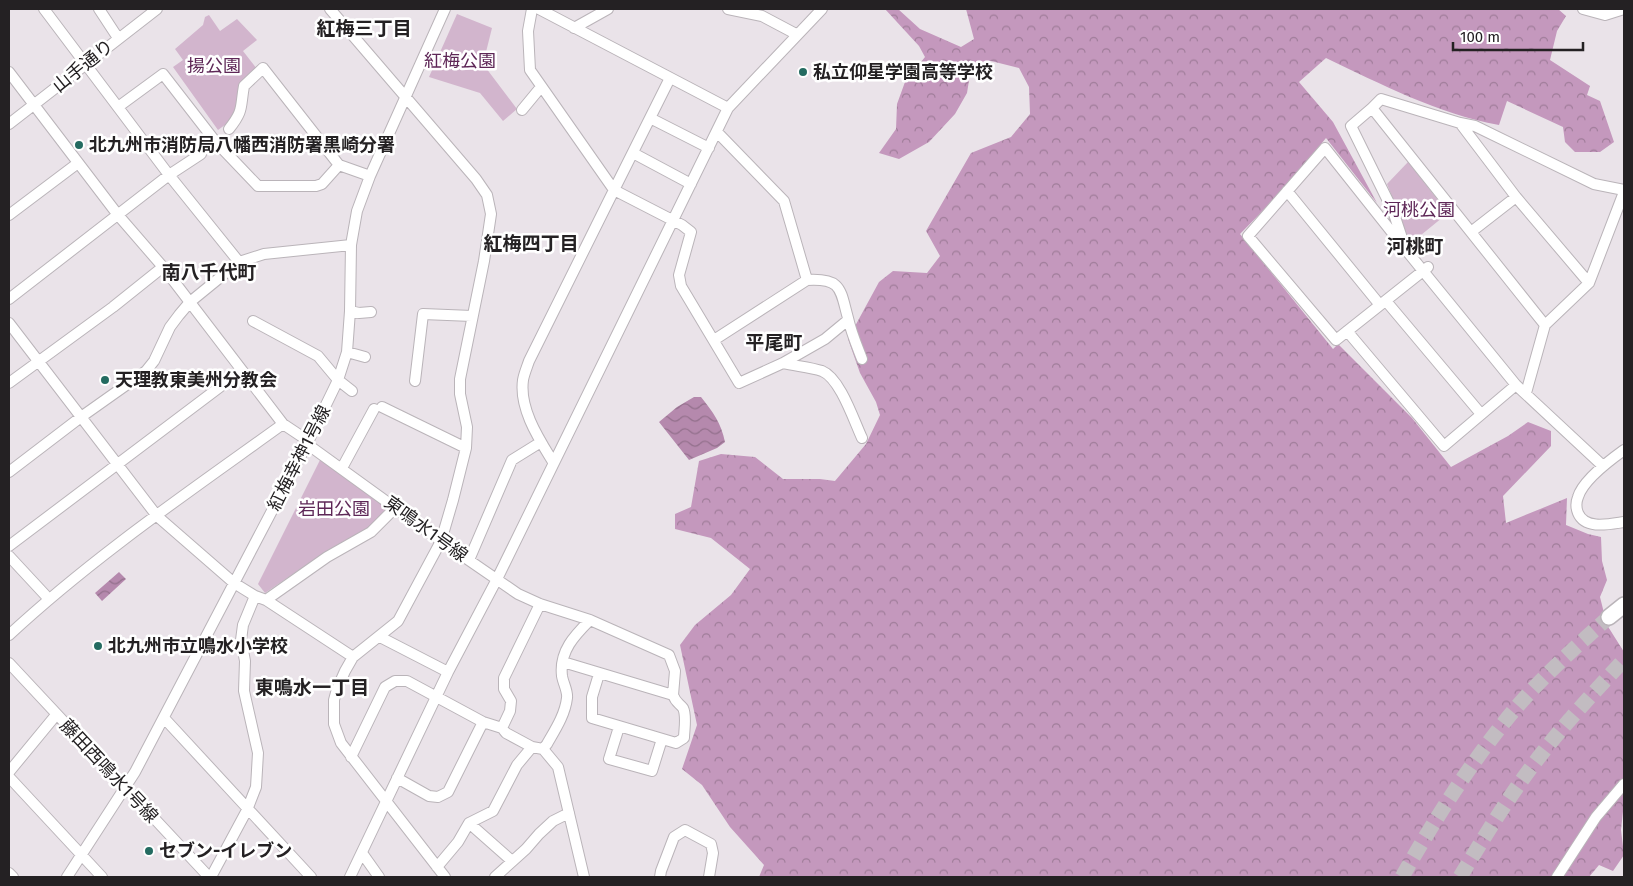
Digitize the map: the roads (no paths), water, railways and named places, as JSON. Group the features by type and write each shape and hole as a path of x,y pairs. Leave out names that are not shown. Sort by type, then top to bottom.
{"highway":[{"path":"1609,618 1624,605"}],"street":[{"path":"44,9 169,175 239,262"},
{"path":"99,9 118,38"},
{"name":"山手通り","path":"9,124 157,9"},
{"path":"330,9 476,179 487,195 491,214 484,261 460,379 460,394 467,428 466,448 454,500 441,541 398,621 353,657 337,689 334,700 334,724 341,743 445,877"},
{"name":"紅梅幸神1号線","path":"67,877 124,786 135,772 307,444 338,380 347,352 351,245 357,211 370,176 446,9"},
{"path":"532,9 528,31 530,70 614,190 682,225 691,232 679,275 681,286 739,383 783,363 825,339 848,320"},
{"path":"539,9 728,108"},
{"path":"574,28 608,9"},
{"path":"728,9 762,16 796,34"},
{"path":"350,877 448,672 496,579 728,108 796,34 822,9"},
{"path":"1583,9 1605,15 1624,9"},
{"path":"229,129 238,118 242,106 244,86 264,68 339,165 370,176"},
{"name":"東鳴水1号線","path":"9,72 118,215 225,343 242,371 283,424 304,438 307,444 395,508 518,594 540,604 590,620 669,654 675,671 672,695"},
{"path":"118,107 163,74 215,141 258,186 316,186 322,184 339,165"},
{"path":"553,462 541,442 523,402 523,380 529,361 670,78"},
{"path":"522,110 541,87"},
{"path":"1406,250 1393,211 1351,126 1381,99 1476,126 1594,184 1624,191 1589,283 1545,325 1526,393"},
{"path":"1372,108 1545,325"},
{"path":"650,118 709,148"},
{"path":"1460,123 1516,197 1589,283"},
{"path":"717,132 784,201 807,280"},
{"path":"1425,269 1336,340 1248,236 1325,148 1406,250 1425,269 1516,385 1603,466"},
{"path":"633,153 691,184"},
{"path":"9,299 169,175 201,154"},
{"path":"9,215 78,163"},
{"path":"1287,191 1481,414"},
{"path":"1471,232 1516,197"},
{"path":"9,472 81,417 146,371 154,361 170,327 190,302 239,262 264,254 351,245"},
{"path":"9,383 113,307 163,267"},
{"path":"714,340 807,280 825,279 843,293 848,320 862,359"},
{"path":"350,311 359,313 371,312"},
{"path":"415,381 423,314 472,316"},
{"path":"253,322 318,356 338,380 352,391"},
{"path":"9,323 157,516 234,583 255,596 266,600 353,657"},
{"path":"1347,331 1444,446 1516,385"},
{"path":"347,352 365,357"},
{"path":"783,363 823,372 835,383 862,438"},
{"path":"9,546 242,371"},
{"path":"342,468 378,408 466,448"},
{"path":"9,635 48,598 283,424"},
{"path":"469,560 512,460 541,442"},
{"path":"1624,450 1603,466 1589,481 1578,496 1576,508 1581,518 1590,524 1624,522"},
{"path":"266,600 327,557 372,532 395,508"},
{"path":"9,556 48,598"},
{"path":"210,877 247,810 256,787 258,753 244,691 245,661 240,640 243,625 255,596"},
{"path":"502,728 510,712 511,701 504,690 504,678 540,604"},
{"path":"544,749 566,708 568,695 562,675 566,648 590,620"},
{"path":"380,637 448,672"},
{"path":"563,662 672,695 676,703 683,709 684,738 676,743 592,718 592,697 599,674"},
{"name":"藤田西鳴水1号線","path":"9,664 210,877"},
{"path":"350,757 385,687 395,681 407,681 483,722 502,728 506,733 532,747 544,749 558,767 582,876"},
{"path":"9,772 56,715"},
{"path":"164,718 247,810 311,877"},
{"path":"397,778 429,796 438,796 448,792 483,722"},
{"path":"619,727 609,759 652,771 662,739"},
{"path":"437,867 458,842 469,823 493,811 517,765 532,747"},
{"path":"9,777 102,877"},
{"path":"1557,877 1596,817 1624,784"},
{"path":"495,877 546,828 569,813"},
{"path":"469,823 512,861"},
{"path":"660,877 674,837 685,830 711,844 713,853 709,877"},
{"path":"362,853 379,877"},
{"path":"9,873 13,877"}],"water":[{"path":"694,397 701,397 713,413 719,423 725,442 717,448 689,460 659,422 677,407"},
{"path":"119,572 126,579 102,601 95,593"}],"tunnel":[{"path":"1402,877 1449,799 1502,725 1539,682 1609,617"},
{"path":"1460,877 1500,813 1532,767 1572,717 1624,660"}],"place":[{"name":"私立仰星学園高等学校","path":"803,72"},
{"name":"北九州市消防局八幡西消防署黒崎分署","path":"79,145"},
{"name":"天理教東美州分教会","path":"105,380"},
{"name":"北九州市立鳴水小学校","path":"98,646"},
{"name":"セブン-イレブン","path":"149,851"}],"district":[{"name":"紅梅三丁目","path":"364,28"},
{"name":"紅梅四丁目","path":"531,243"},
{"name":"河桃町","path":"1415,246"},
{"name":"南八千代町","path":"209,272"},
{"name":"平尾町","path":"774,342"},
{"name":"東鳴水一丁目","path":"312,687"}],"park label":[{"name":"紅梅公園","path":"460,61"},
{"name":"揚公園","path":"214,66"},
{"name":"河桃公園","path":"1419,210"},
{"name":"岩田公園","path":"334,509"}]}
